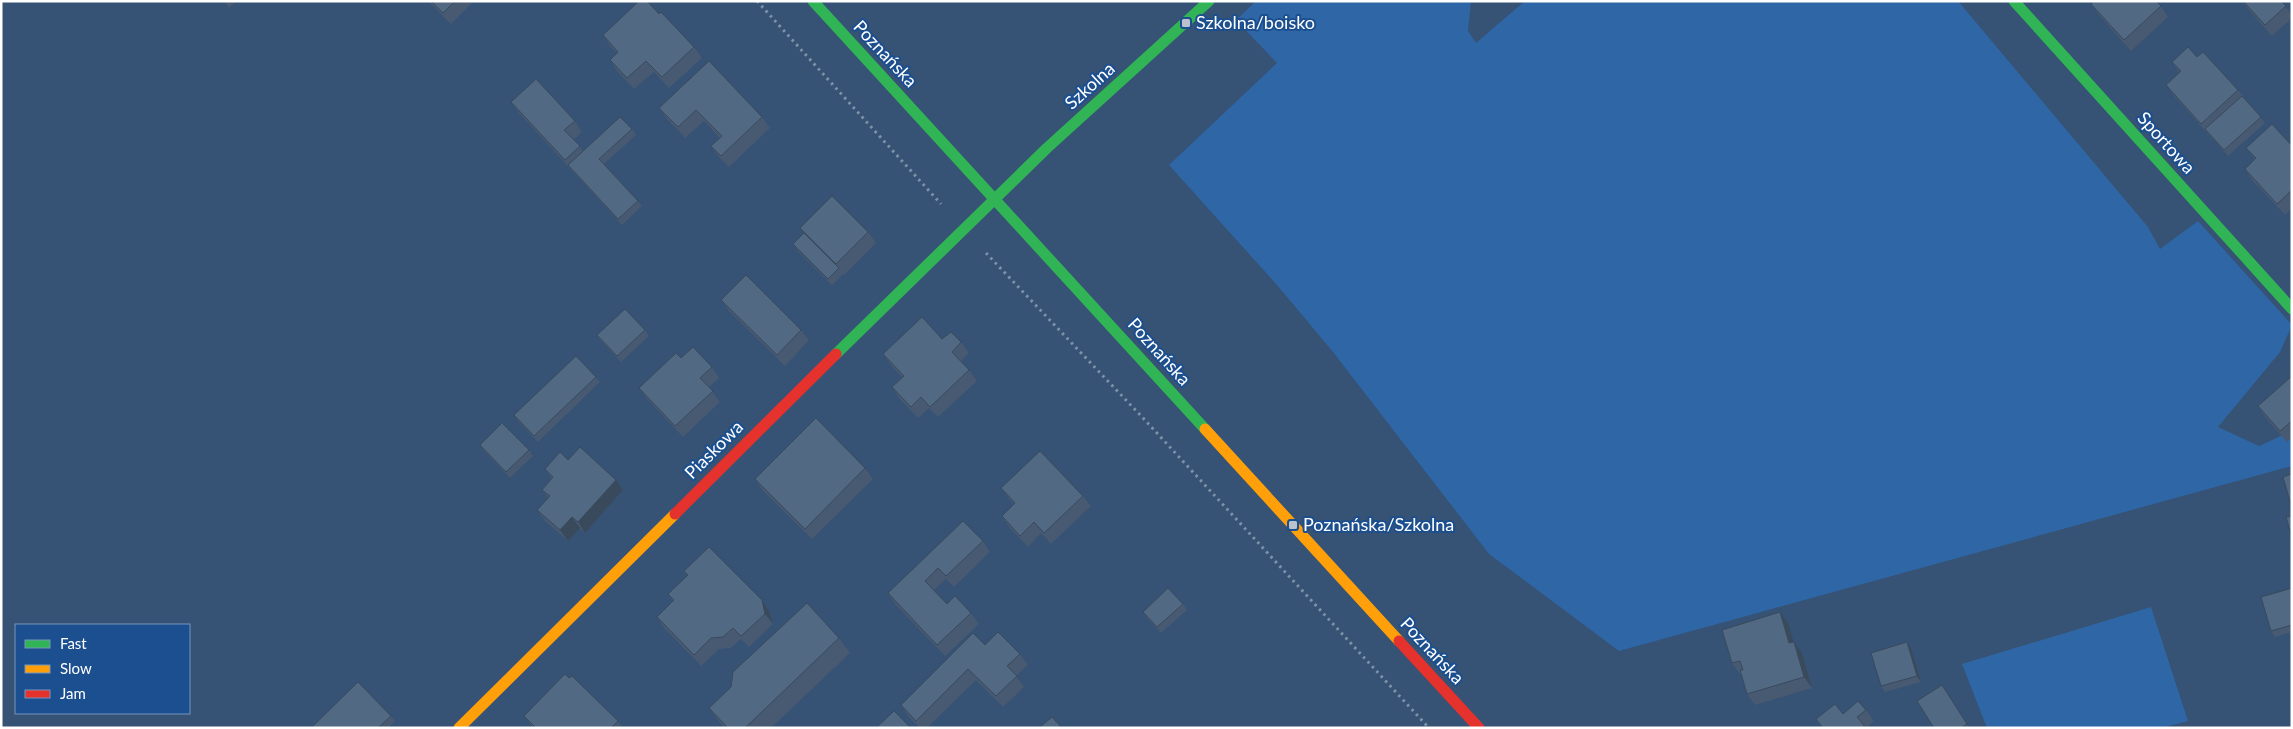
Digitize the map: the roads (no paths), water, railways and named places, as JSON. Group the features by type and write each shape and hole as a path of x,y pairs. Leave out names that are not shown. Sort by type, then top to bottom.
{"street":[{"name":"Poznańska","path":"813,1 1479,728"},
{"name":"Szkolna","path":"995,198 1047,148 1209,1"},
{"name":"Sportowa","path":"2014,1 2292,308"},
{"name":"Piaskowa","path":"458,728 995,198"}],"place":[{"name":"Szkolna/boisko","path":"1186,23"},
{"name":"Poznańska/Szkolna","path":"1293,525"}]}
